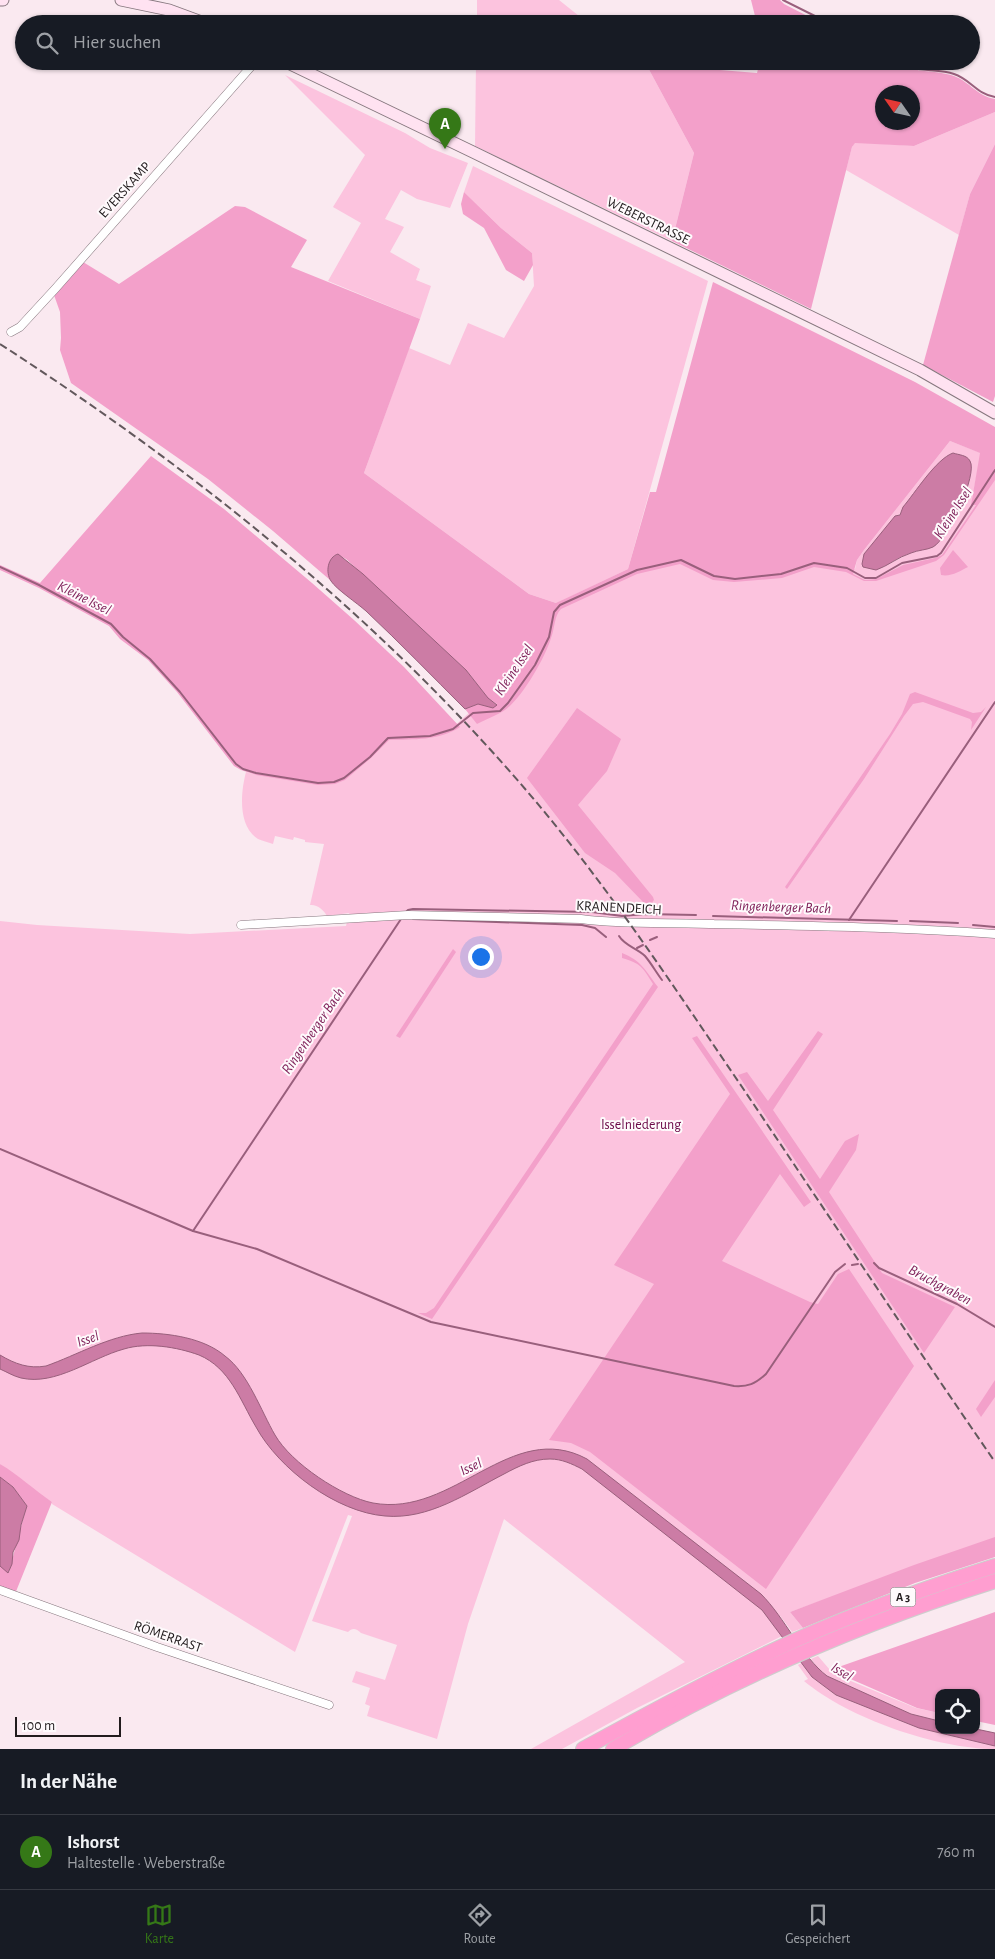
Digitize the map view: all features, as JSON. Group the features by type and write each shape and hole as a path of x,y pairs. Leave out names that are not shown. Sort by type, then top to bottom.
{"highway":[{"name":"A 3","path":"583,1749 663,1705 817,1639 928,1587 995,1566"},
{"name":"A 3","path":"817,1639 995,1581"},
{"name":"A 3","path":"612,1749 778,1656"}],"main road":[{"path":"122,0 182,15"},
{"name":"WEBERSTRASSE","path":"303,70 467,148 912,366 995,413"}],"street":[{"name":"EVERSKAMP","path":"11,332 20,327 55,289 248,70"},
{"name":"KRANENDEICH","path":"241,925 408,915 581,918 609,923 701,923 928,929 995,934"},
{"name":"RÖMERRAST","path":"0,1590 157,1648 329,1705"}],"green space":[{"path":"477,0 559,0 578,15 477,15"},
{"path":"476,70 649,70 694,153 672,241 475,146"},
{"path":"285,75 405,133 430,148 468,163 450,208 417,199 401,190 385,219 404,227 390,252 420,269 416,280 431,286 420,319 328,281 361,223 333,207 365,155"},
{"path":"995,112 995,144 970,194 959,235 846,170 855,142 914,146"},
{"name":"Isselniederung","path":"473,166 708,281 628,569 563,600 679,557 815,562 855,569 857,560 864,550 950,441 981,453 972,499 995,465 995,1538 790,1612 803,1628 792,1632 780,1616 771,1620 782,1636 637,1708 562,1749 531,1749 685,1662 504,1519 468,1624 437,1739 367,1716 370,1706 365,1704 370,1688 352,1682 356,1671 385,1680 397,1645 361,1633 356,1629 348,1632 312,1621 352,1516 348,1515 295,1652 52,1504 52,1502 34,1491 0,1464 0,921 190,934 346,926 349,913 327,916 320,908 310,905 324,844 305,842 305,840 294,837 293,840 275,836 273,844 258,839 251,833 242,808 246,772 256,775 385,738 452,728 470,712 556,603 529,594 364,473 409,348 450,365 468,323 504,338 534,286 532,253 501,228 464,192","holes":["904,507 933,547 910,553 882,568 895,516 899,515"]},
{"path":"818,1656 830,1670 846,1679 916,1708 935,1712 935,1720 911,1714 827,1676 818,1669 811,1659"},
{"path":"802,1663 812,1677 836,1695 919,1728 935,1732 935,1734 944,1734 995,1746 995,1749 947,1744 894,1729 868,1719 822,1695 804,1681 808,1679 798,1665"}],"shaded area":[{"path":"751,0 780,0 805,15 755,15"},
{"path":"649,70 720,70 757,73 758,70 915,70 946,74 960,79 983,95 995,99 995,112 914,146 855,143 852,147 811,309 672,241 694,153"},
{"path":"995,144 995,396 993,402 923,365 970,194"},
{"path":"464,192 501,228 532,253 533,265 524,281 506,270 484,228 463,214 461,204"},
{"path":"235,206 245,207 307,240 291,267 420,319 364,473 529,594 556,603 628,569 650,492 656,492 713,282 915,382 995,427 995,480 944,555 936,561 876,581 864,581 846,572 814,567 782,578 734,582 713,580 680,564 637,574 561,609 557,615 544,656 519,696 499,714 477,724 465,709 478,704 493,708 497,704 488,698 466,670 346,559 338,555 334,556 328,569 330,580 208,479 71,383 60,350 60,312 54,295 83,262 119,284","holes":["950,441 980,453 971,505 976,505 942,555 903,565 876,579 865,580 853,574 857,560 864,550"]},
{"path":"151,456 224,509 312,583 404,667 460,727 452,732 435,737 389,740 345,780 335,784 318,785 256,775 241,770 234,766 177,692 148,660 120,639 109,626 39,588 0,570 0,565 40,583"},
{"path":"953,550 968,567 959,572 941,575 940,568"},
{"path":"915,692 973,713 981,712 986,707 971,730 972,722 970,719 923,702 913,704 864,779 787,889 785,887 890,734 902,714 910,694"},
{"path":"577,708 621,739 607,771 578,805 653,897 654,900 650,905 646,905 615,873 585,853 527,778"},
{"path":"453,949 456,952 400,1038 396,1036"},
{"path":"622,953 639,963 658,987 432,1319 418,1313 426,1313 434,1308 653,984 641,966 622,958"},
{"path":"818,1031 823,1034 773,1110 820,1179 845,1141 859,1134 856,1150 829,1192 882,1273 955,1307 924,1353 738,1075 747,1072 768,1101"},
{"path":"697,1036 811,1202 804,1207 780,1174 722,1261 818,1304 838,1274 849,1269 914,1366 766,1589 590,1452 571,1443 549,1440 654,1284 614,1265 730,1094 692,1038"},
{"path":"995,1380 995,1397 981,1417 976,1409"},
{"path":"0,1464 52,1502 15,1594 0,1588 0,1566 9,1572 27,1506 13,1487 0,1477"},
{"path":"995,1537 995,1557 915,1583 803,1628 790,1612 914,1565"},
{"path":"995,1612 995,1725 980,1722 980,1689 935,1689 935,1712 917,1708 830,1670"}],"water":[{"path":"953,453 969,459 971,468 970,479 960,506 939,542 933,547 906,555 876,570 863,567 864,554 895,516 900,515 903,507 933,469 946,456"},
{"path":"338,554 363,574 466,670 488,698 497,705 493,708 478,704 465,709 366,611 337,588 329,577 328,565 332,558"},
{"path":"142,1333 163,1334 197,1341 217,1350 241,1372 275,1435 293,1457 318,1477 361,1500 373,1503 402,1504 430,1497 507,1459 533,1451 559,1450 587,1459 761,1594 778,1614 801,1648 827,1676 911,1714 935,1720 935,1732 919,1728 836,1695 812,1677 762,1610 582,1469 567,1462 544,1459 532,1462 515,1468 447,1504 417,1514 385,1516 366,1513 329,1497 294,1473 266,1443 226,1376 210,1361 199,1355 172,1348 142,1346 112,1353 60,1375 47,1378 21,1378 0,1369 0,1355 22,1365 46,1366 105,1342"},
{"path":"0,1477 13,1487 27,1506 19,1540 13,1552 12,1564 8,1573 0,1566"},
{"path":"980,1730 995,1733 995,1746 944,1734 980,1734"}],"waterway":[{"path":"783,0 813,15"},
{"path":"927,70 947,72 960,76 979,90 995,97"},
{"name":"Kleine Issel","path":"0,567 39,585 111,624 123,637 150,659 180,692 236,764 243,769 256,773 318,783 334,782 344,778 370,757 388,738 430,736 453,729 473,713 500,711 508,703 535,665 549,637 554,612 560,605 637,570 681,560 714,576 735,579 781,574 814,563 847,568 865,578 876,578 902,563 937,556 941,553 995,470"},
{"path":"849,920 995,702"},
{"name":"Ringenberger Bach","path":"405,913 413,909 592,912 622,916 645,914 696,915"},
{"name":"Ringenberger Bach","path":"713,916 897,921"},
{"name":"Ringenberger Bach","path":"193,1231 401,919"},
{"path":"413,919 582,925 595,928 606,937"},
{"path":"910,921 958,923"},
{"path":"973,925 995,927"},
{"path":"619,936 624,942 645,956 662,980"},
{"path":"650,940 657,937"},
{"path":"637,948 643,945"},
{"path":"0,1149 193,1231 257,1249 431,1322 734,1386 751,1384 766,1374 835,1272 845,1264"},
{"name":"Bruchgraben","path":"874,1263 879,1268 957,1304 995,1327"},
{"path":"852,1265 858,1264"}],"railway":[{"path":"0,344 142,442 279,548 344,604 407,664 468,725 526,790 583,861 663,971 995,1462"}],"place":[{"name":"Ishorst","path":"445,149"}],"water label":[{"name":"Issel","path":"88,1339"},
{"name":"Issel","path":"471,1467"},
{"name":"Issel","path":"842,1672"}]}
